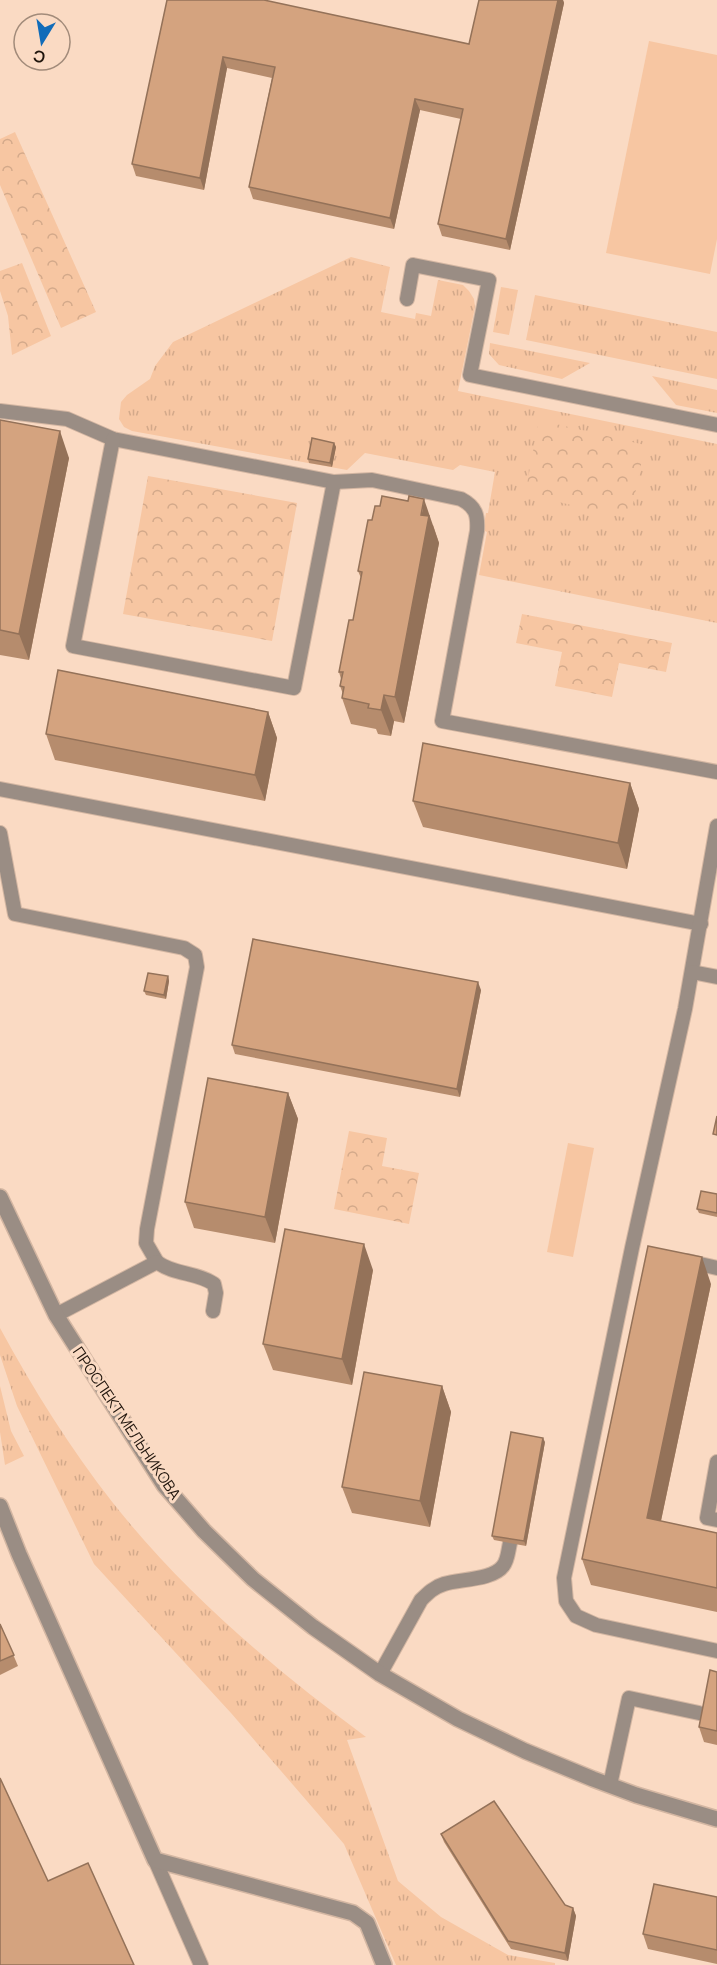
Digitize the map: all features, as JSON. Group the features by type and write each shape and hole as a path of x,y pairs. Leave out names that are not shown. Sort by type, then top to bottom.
{"street":[{"name":"ПРОСПЕКТ МЕЛЬНИКОВА","path":"0,1197 56,1315 164,1485 204,1531 253,1579 313,1627 380,1674 477,1728 525,1751 610,1785 717,1819"},
{"path":"0,1506 155,1860 353,1913 367,1923 384,1965"}],"lane":[{"path":"407,299 413,265 489,280 470,375 717,425"},
{"path":"0,411 67,419 113,439 334,482 372,480 461,500 476,510 477,531 442,722 717,772"},
{"path":"113,439 74,646 84,648 294,688 334,482"},
{"path":"0,789 701,924"},
{"path":"717,826 692,972 637,1250 564,1578 566,1600 576,1616 596,1625 717,1651"},
{"path":"0,833 15,914 184,948 195,956 196,966 147,1229 147,1243 157,1262 167,1269 204,1277 214,1284 216,1293 213,1311"},
{"path":"692,972 717,977"},
{"path":"674,1258 717,1268"},
{"path":"56,1315 157,1262"},
{"path":"717,1462 707,1518 717,1520"},
{"path":"380,1674 421,1600 429,1591 443,1585 494,1574 507,1560 510,1543"},
{"path":"610,1785 629,1698 699,1713"},
{"path":"155,1860 201,1965"}],"green space":[{"path":"649,41 717,55 717,239 710,274 606,253"},
{"path":"15,132 96,312 61,328 0,185 0,139"},
{"path":"351,257 390,267 381,312 415,319 416,313 431,316 438,280 463,285 469,291 474,299 475,307 458,391 717,444 717,623 479,575 487,532 483,530 495,472 460,465 453,470 365,453 347,470 132,431 124,427 119,419 121,402 150,379 155,366 173,342"},
{"path":"22,263 51,336 12,355 8,316 0,291 0,271"},
{"path":"501,287 518,290 509,335 493,332"},
{"path":"535,295 717,332 717,379 526,340"},
{"path":"490,343 590,363 562,379 499,365 489,354"},
{"path":"652,376 717,390 717,413 676,405"},
{"path":"539,420 645,445 630,519 525,494"},
{"path":"148,476 297,503 272,641 123,614"},
{"path":"522,614 672,643 666,672 619,663 612,697 555,686 562,652 516,643"},
{"path":"349,1131 387,1138 382,1166 419,1173 409,1224 334,1209"},
{"path":"568,1143 594,1148 573,1257 547,1252"},
{"path":"0,1328 67,1440 140,1536 200,1599 264,1657 366,1737 347,1740 398,1881 441,1917 508,1955 555,1963 555,1965 396,1965 344,1844 231,1713 94,1564 17,1406 0,1355"},
{"path":"0,1386 11,1431 24,1456 5,1465 0,1432"}],"building":[{"path":"167,0 264,0 469,44 479,0 558,0 506,239 438,224 463,109 415,99 390,218 249,187 275,67 223,57 200,178 132,164"},
{"path":"0,420 60,431 19,634 0,630"},
{"path":"312,438 334,443 330,463 308,459"},
{"path":"382,496 408,501 409,496 424,499 421,515 429,516 395,697 384,695 381,710 368,708 369,704 342,698 344,687 340,686 343,672 339,672 349,620 353,620 362,572 358,571 368,520 372,520 375,506 380,506"},
{"path":"58,670 268,712 255,775 46,734"},
{"path":"423,743 630,783 618,843 413,801"},
{"path":"253,939 478,982 457,1089 232,1045"},
{"path":"148,973 168,976 164,995 144,991"},
{"path":"208,1078 288,1093 265,1217 185,1202"},
{"path":"717,1116 717,1135 713,1134"},
{"path":"701,1191 717,1194 717,1213 697,1209"},
{"path":"285,1229 364,1244 342,1359 263,1344"},
{"path":"648,1246 702,1257 647,1518 717,1533 717,1588 582,1559"},
{"path":"364,1372 442,1386 420,1501 342,1487"},
{"path":"511,1432 543,1438 524,1541 492,1536"},
{"path":"0,1624 14,1655 0,1661"},
{"path":"710,1670 717,1672 717,1731 699,1727"},
{"path":"0,1778 48,1881 88,1863 134,1965 0,1965"},
{"path":"494,1801 565,1905 573,1908 565,1953 508,1941 441,1834"},
{"path":"654,1884 717,1897 717,1950 643,1934"}]}
